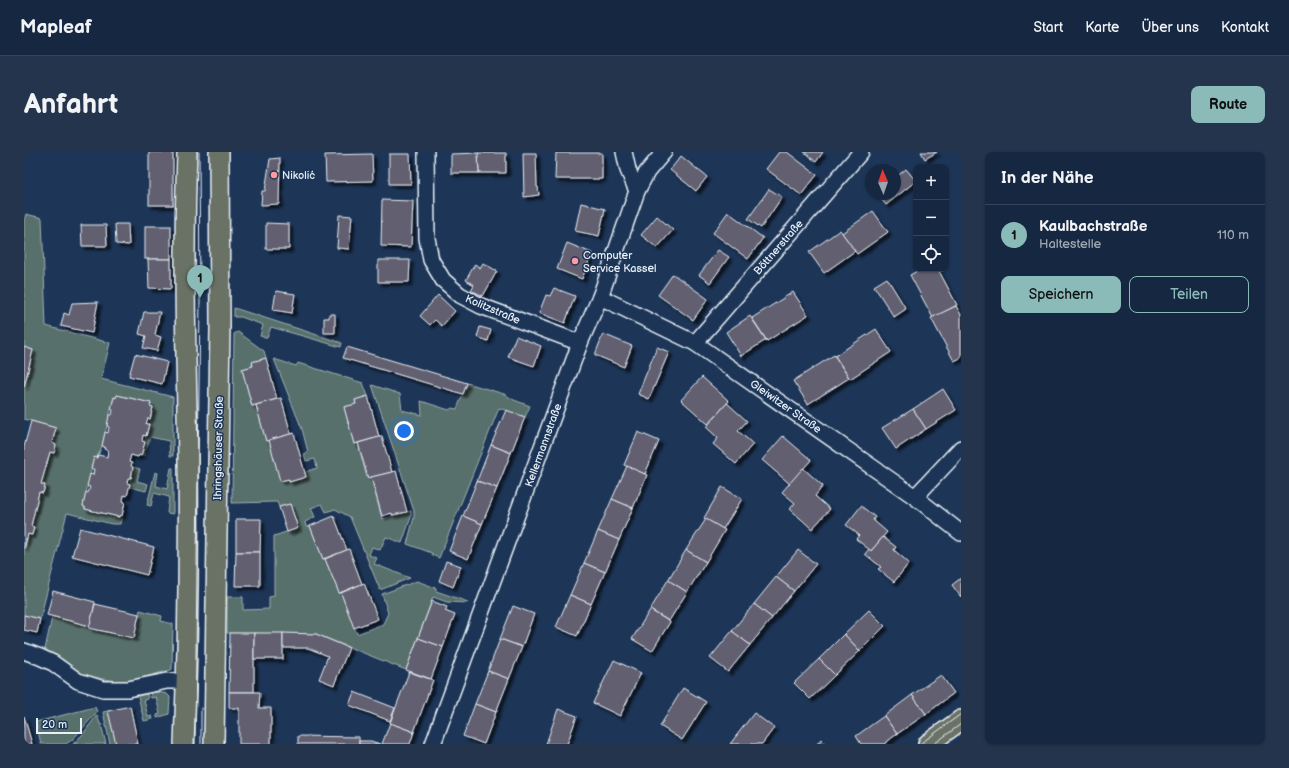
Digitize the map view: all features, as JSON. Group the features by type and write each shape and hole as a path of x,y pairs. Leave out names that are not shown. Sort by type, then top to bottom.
{"main road":[{"path":"184,744 188,522 184,210 187,152"},
{"name":"Ihringshäuser Straße","path":"214,744 220,326 219,152"},
{"path":"928,744 961,720"}],"street":[{"name":"Kolitzstraße","path":"426,152 427,238 432,260 443,280 460,295 481,306 580,342"},
{"path":"624,152 628,170 637,191"},
{"name":"Kellermannstraße","path":"433,744 580,342 600,297 637,191 647,172 664,152"},
{"name":"Böttnerstraße","path":"695,343 861,152"},
{"name":"Gleiwitzer Straße","path":"600,297 695,343 915,497 961,533"},
{"path":"915,497 961,448"},
{"path":"24,651 40,656 53,663 78,681 103,689 128,689 167,681 186,681"}],"green space":[{"path":"26,214 42,218 46,326 110,343 101,379 173,397 173,456 170,456 169,441 150,437 144,456 141,456 153,407 150,406 151,403 117,395 116,398 114,397 102,446 97,458 94,458 83,506 85,509 119,517 119,515 122,516 120,524 112,524 67,513 40,619 24,615 24,549 39,492 43,493 45,485 41,484 50,452 54,452 56,445 52,443 56,428 24,419 24,387 33,350 24,347 24,221"},
{"path":"234,308 342,343 341,347 271,327 267,338 260,336 263,325 241,317 234,317"},
{"path":"238,332 264,351 266,358 252,362 253,366 242,369 252,406 256,405 266,441 269,440 281,481 289,479 290,482 306,477 305,472 317,468 315,459 306,461 304,454 308,452 302,429 274,359 296,366 298,363 363,383 368,396 355,400 356,404 344,407 354,444 358,443 367,478 371,477 382,519 411,511 411,517 402,543 386,537 380,550 372,547 369,555 377,558 374,564 410,578 380,590 350,517 335,509 326,512 322,504 311,508 315,517 305,522 306,527 310,526 323,559 325,559 339,593 341,593 357,634 383,624 388,613 382,594 417,581 436,588 436,591 468,602 447,602 433,597 406,670 316,634 227,633 227,597 243,597 243,610 269,609 269,597 274,596 274,536 298,528 290,504 279,507 277,502 232,503 234,334"},
{"path":"467,383 504,394 514,400 530,406 525,417 499,408 439,558 432,555 432,553 407,544 414,517 414,511 372,385 400,394 402,410 422,415 421,401 449,410 452,408 457,409"},
{"path":"133,467 140,469 137,481 148,484 146,491 129,487"},
{"path":"171,468 173,468 173,514 167,513 169,497 154,493 151,506 147,505 155,472 158,473 156,486 167,489"},
{"path":"140,610 162,616 161,621 173,624 171,670 125,682 103,679 80,673 45,649 52,617 133,638"},
{"path":"159,692 167,694 170,697 169,714 157,718 157,715 160,714 156,697 151,698 150,693"},
{"path":"147,694 148,699 144,700 148,717 152,716 153,719 144,721 138,696"},
{"path":"95,707 97,712 73,739 66,744 41,744 36,722"},
{"path":"108,711 116,744 110,744 103,712"},
{"path":"97,715 106,744 73,744 83,734"}],"building":[{"path":"149,152 173,152 173,205 149,205"},
{"path":"779,152 787,152 817,175 801,195 766,169"},
{"path":"804,152 823,152 816,162"},
{"path":"921,152 937,152 925,159"},
{"path":"478,153 506,153 506,173 479,173"},
{"path":"478,153 479,173 451,173 451,154"},
{"path":"523,153 536,153 537,187 539,195 524,197"},
{"path":"556,153 602,153 602,179 555,179"},
{"path":"372,154 373,181 326,182 325,155"},
{"path":"389,154 410,154 411,184 389,184"},
{"path":"681,156 707,177 696,191 670,170"},
{"name":"Nikolić","path":"280,158 279,204 261,205 262,191 265,191 270,159"},
{"path":"906,169 913,177 913,183 901,193 901,173"},
{"path":"769,189 782,197 761,228 748,219"},
{"path":"382,200 413,201 411,247 381,246"},
{"path":"882,200 892,200 886,205"},
{"path":"581,203 605,209 599,236 575,231"},
{"path":"873,211 888,232 857,254 842,233"},
{"path":"728,212 763,238 748,259 713,233"},
{"path":"339,215 352,216 349,249 337,248"},
{"path":"657,216 673,230 657,248 641,235"},
{"path":"266,223 289,224 289,249 266,249"},
{"path":"115,224 128,224 129,245 116,244"},
{"path":"81,225 106,225 107,246 82,246"},
{"path":"145,226 171,226 171,259 145,259"},
{"path":"840,230 855,251 824,273 809,252"},
{"name":"Computer Service Kassel","path":"567,243 592,253 582,279 557,269"},
{"path":"718,250 729,257 710,283 699,275"},
{"path":"148,259 171,259 171,289 149,288"},
{"path":"378,260 410,260 409,282 378,282"},
{"path":"483,263 497,271 483,296 471,290 474,285 466,280 475,264 480,268"},
{"path":"916,272 940,272 957,305 933,318 910,275"},
{"path":"673,274 708,299 693,320 658,295"},
{"path":"887,278 906,309 894,317 874,286"},
{"path":"554,288 575,296 565,323 539,313 546,295 550,296"},
{"path":"276,291 295,294 292,313 273,310"},
{"path":"793,292 808,315 767,341 752,318"},
{"path":"438,295 455,311 442,326 435,320 430,325 420,316"},
{"path":"98,302 92,333 61,326 64,313 69,315 72,303"},
{"path":"956,306 961,315 961,358 954,361 931,318"},
{"path":"144,312 160,312 155,335 161,337 157,351 143,348 146,336 139,334"},
{"path":"329,314 335,314 335,333 324,333 324,318 329,318"},
{"path":"750,316 766,340 741,356 726,332"},
{"path":"480,327 491,330 488,341 477,337"},
{"path":"876,329 891,352 850,379 835,356"},
{"path":"603,334 632,346 624,367 595,355"},
{"path":"516,336 541,346 534,366 508,357"},
{"path":"24,347 33,350 24,387"},
{"path":"347,347 467,383 463,394 343,358"},
{"path":"657,347 669,352 649,399 638,394"},
{"path":"135,354 167,362 162,384 129,376"},
{"path":"834,355 849,378 808,404 793,381"},
{"path":"266,358 277,399 252,406 242,369 253,366 252,362"},
{"path":"702,377 729,401 708,424 681,400"},
{"path":"943,389 956,410 926,429 913,409"},
{"path":"117,395 151,403 150,406 153,407 150,419 148,418 146,424 149,424 146,436 143,435 142,441 145,442 141,456 139,455 138,457 131,455 129,462 132,463 131,466 133,467 131,478 128,478 127,483 130,484 127,496 124,495 123,501 125,502 122,516 119,515 119,517 85,509 83,506 86,492 88,493 90,487 87,486 90,474 93,475 94,469 91,469 94,457 97,458 98,455 107,457 108,450 104,449 105,447 102,446 105,432 108,433 109,427 107,426 109,415 112,415 113,410 111,409 114,397 116,398"},
{"path":"368,396 379,437 354,444 344,407 356,404 355,400"},
{"path":"281,398 291,434 266,441 256,405"},
{"path":"727,403 747,421 738,431 753,444 736,464 713,444 718,438 706,427"},
{"path":"913,409 926,429 896,449 882,428"},
{"path":"506,410 525,417 511,453 491,445"},
{"path":"31,421 56,428 52,443 56,445 54,453 50,452 41,484 45,485 43,493 39,492 31,526 34,527 32,535 28,534 24,549 24,447"},
{"path":"638,432 659,441 645,474 624,465"},
{"path":"294,433 306,477 289,482 289,479 280,481 269,440"},
{"path":"783,436 811,460 790,484 762,460"},
{"path":"382,437 392,472 368,478 358,443"},
{"path":"491,445 511,453 497,488 477,481"},
{"path":"627,466 647,475 633,508 612,499"},
{"path":"803,468 823,486 815,496 830,509 812,529 790,509 795,503 782,492"},
{"path":"396,471 407,512 392,515 392,513 382,516 371,477"},
{"path":"477,481 497,488 482,524 463,516"},
{"path":"722,487 742,499 723,529 704,518"},
{"path":"612,499 633,508 619,540 598,531"},
{"path":"290,504 298,528 287,532 279,507"},
{"path":"861,506 875,517 873,520 887,532 871,551 856,539 859,535 846,525"},
{"path":"334,516 347,550 323,559 310,526"},
{"path":"463,516 482,524 468,559 449,551"},
{"path":"236,519 261,519 260,552 236,552"},
{"path":"706,519 725,530 706,562 686,550"},
{"path":"80,528 154,547 147,575 72,556"},
{"path":"598,531 619,540 605,572 584,563"},
{"path":"883,537 896,547 894,550 909,563 894,582 878,569 881,567 865,554 869,549 871,551"},
{"path":"349,549 362,584 339,593 325,559"},
{"path":"686,550 706,562 687,592 668,580"},
{"path":"798,550 816,564 794,591 776,577"},
{"path":"236,552 260,552 260,586 235,586"},
{"path":"446,561 461,566 453,587 439,581"},
{"path":"584,563 605,572 591,604 570,595"},
{"path":"776,577 794,591 772,618 754,604"},
{"path":"961,578 961,597 952,585"},
{"path":"668,580 687,592 669,621 650,610"},
{"path":"364,583 378,619 354,628 341,593"},
{"path":"53,591 95,602 90,626 47,615"},
{"path":"570,595 591,604 577,636 556,627"},
{"path":"432,601 447,607 445,611 455,615 443,647 418,638"},
{"path":"95,604 139,614 134,638 89,628"},
{"path":"754,604 772,618 750,645 732,631"},
{"path":"513,606 534,614 522,647 500,639"},
{"path":"650,610 670,622 652,651 632,639"},
{"path":"869,610 885,626 860,651 844,634"},
{"path":"24,615 40,619 37,633 24,630"},
{"path":"732,631 750,645 728,672 710,658"},
{"path":"230,633 254,633 254,692 229,692"},
{"path":"254,633 283,633 283,659 254,659"},
{"path":"283,633 316,634 349,648 334,685 319,679 328,656 308,648 283,648"},
{"path":"844,634 860,651 835,675 819,659"},
{"path":"418,638 443,647 431,679 406,670"},
{"path":"500,639 522,647 509,679 488,671"},
{"path":"819,659 835,675 810,699 794,683"},
{"path":"614,660 641,673 620,716 593,703"},
{"path":"488,671 509,679 496,712 475,704"},
{"path":"409,672 433,680 414,732 390,723"},
{"path":"941,675 954,693 926,714 912,695"},
{"path":"683,688 706,702 682,740 660,726"},
{"path":"229,692 260,692 259,708 271,708 271,744 239,744 239,708 229,708"},
{"path":"354,692 395,708 390,721 349,705"},
{"path":"912,695 926,714 897,734 884,716"},
{"path":"475,704 496,712 484,744 463,736"},
{"path":"130,706 138,744 116,744 108,711"},
{"path":"558,709 577,716 567,744 546,744"},
{"path":"754,713 774,728 762,744 730,744"},
{"path":"24,716 32,744 24,744"},
{"path":"884,716 897,734 884,744 861,744 856,736"},
{"path":"390,723 414,732 410,744 382,744"},
{"path":"298,736 359,737 359,744 298,744"},
{"path":"821,739 826,744 817,744"},
{"path":"359,741 371,741 380,744 359,744"}],"tram line":[{"path":"195,744 200,298 199,152"},
{"path":"201,708 201,744"},
{"path":"920,744 961,714"},
{"path":"934,744 961,724"}],"place":[{"name":"Nikolić","path":"274,175"},
{"name":"Computer Service Kassel","path":"575,261"},
{"name":"Kaulbachstraße","path":"200,298"}]}
